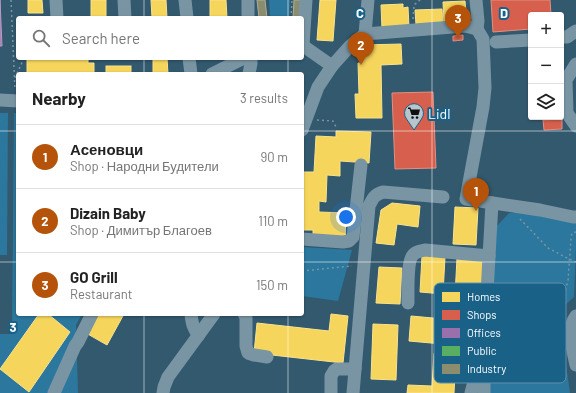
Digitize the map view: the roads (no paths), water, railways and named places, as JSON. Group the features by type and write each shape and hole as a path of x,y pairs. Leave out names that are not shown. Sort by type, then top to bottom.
{"street":[{"path":"56,0 57,16"},
{"path":"124,0 125,16"},
{"path":"185,0 187,16"},
{"path":"248,0 248,16"},
{"path":"304,22 306,0"},
{"path":"365,34 368,0"},
{"path":"476,0 478,21 477,29 483,39 485,88 483,107 466,199 576,217"},
{"path":"304,125 318,88 332,66 350,46 365,34 465,26 477,29"},
{"path":"564,37 567,37 576,31"},
{"path":"496,42 528,40"},
{"path":"304,46 332,66"},
{"path":"190,60 191,72"},
{"path":"217,72 240,60"},
{"path":"249,72 250,60"},
{"path":"576,64 566,80 566,113 576,126"},
{"path":"0,100 16,101"},
{"path":"304,239 343,242 349,241 353,237 361,165"},
{"path":"353,393 369,206 377,194 383,192 443,197"},
{"path":"488,283 492,203"},
{"path":"408,303 410,261 417,251 425,250 489,256"},
{"path":"54,393 75,346 91,316"},
{"path":"191,316 193,327 199,335"},
{"path":"163,393 168,377 213,316"},
{"path":"245,316 246,346 248,352 254,355 267,357"},
{"path":"576,316 571,326 576,365"},
{"path":"330,393 331,376 334,371 337,369 355,369"},
{"path":"471,393 474,383"}],"place":[{"name":"GO Grill","path":"458,38"},
{"name":"Dizain Baby","path":"361,65"},
{"name":"Lidl","path":"414,130"},
{"name":"Асеновци","path":"476,211"}]}
